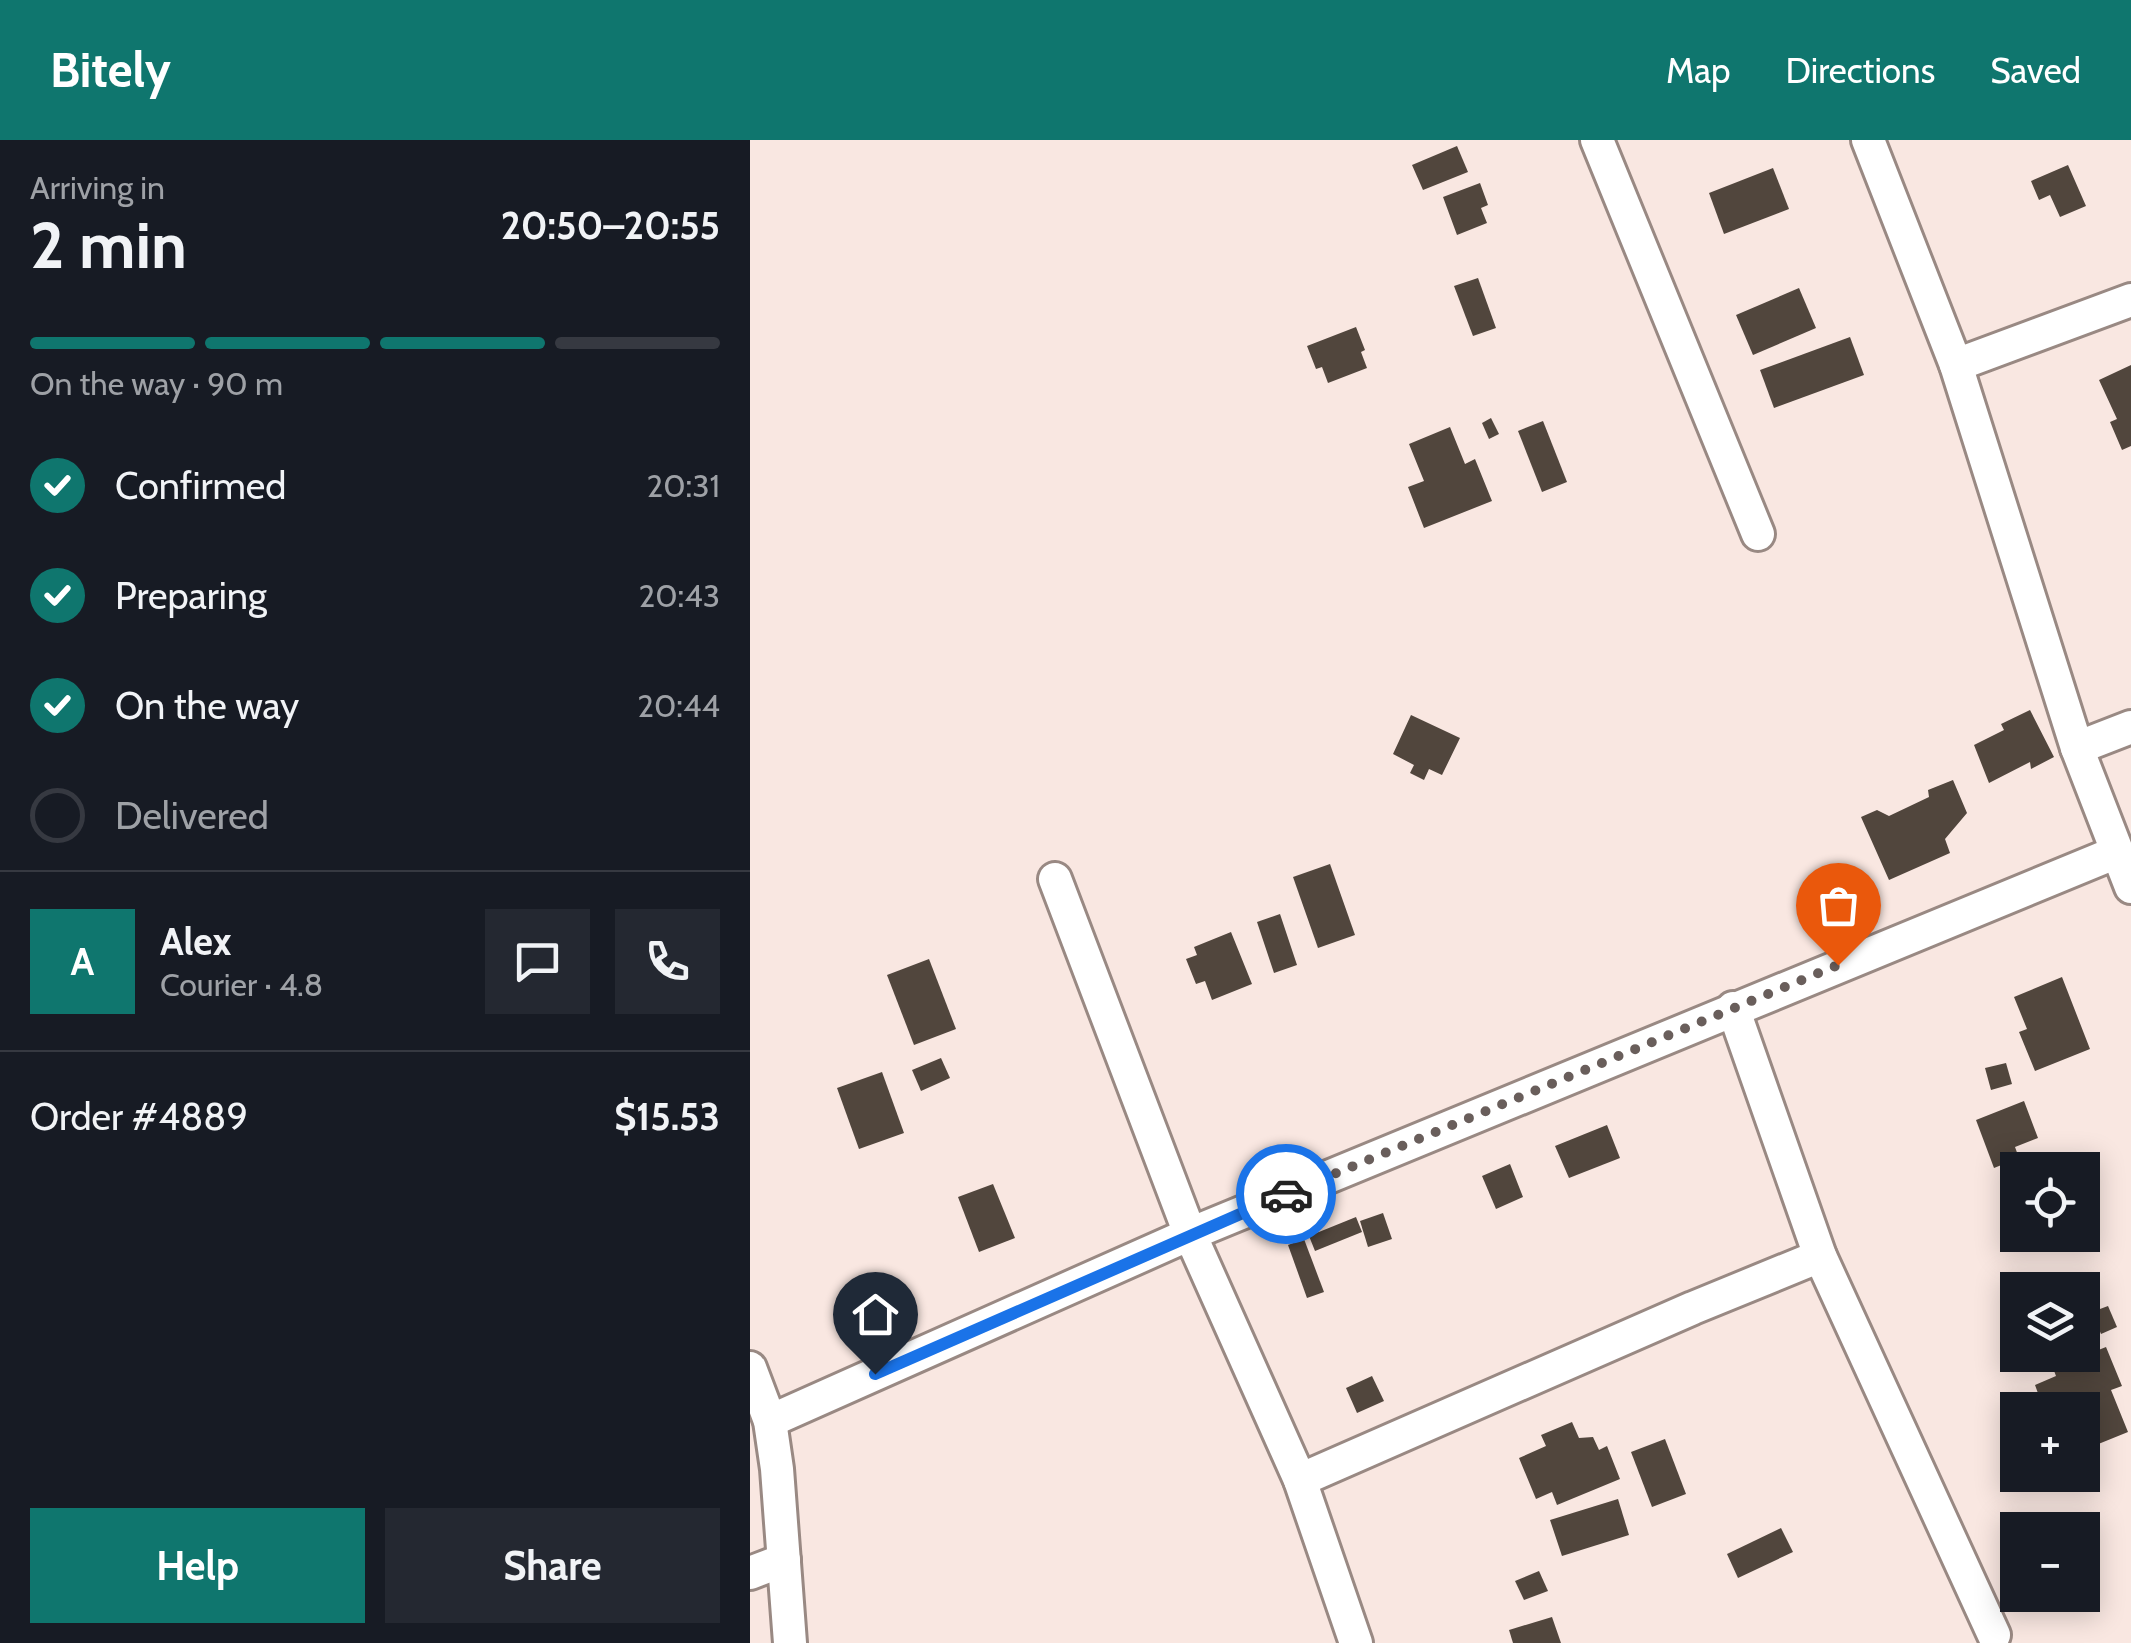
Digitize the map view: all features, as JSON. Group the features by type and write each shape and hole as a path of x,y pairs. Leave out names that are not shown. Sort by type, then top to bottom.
{"street":[{"path":"1597,140 1758,534"},
{"path":"1868,140 1956,366 2077,748 2131,887"},
{"path":"1956,366 2131,300"},
{"path":"2077,748 2131,728"},
{"path":"770,1422 1190,1234 2117,852"},
{"path":"1055,879 1190,1234 1300,1480 1356,1643"},
{"path":"1733,1008 1820,1256 1993,1640"},
{"path":"1300,1480 1820,1256"},
{"path":"750,1368 770,1422 790,1643"},
{"path":"750,1574 784,1560"}],"building":[{"path":"1457,146 1468,172 1423,190 1412,165"},
{"path":"2068,165 2086,206 2060,217 2050,195 2039,200 2031,181"},
{"path":"1773,168 1789,209 1724,234 1709,193"},
{"path":"1480,183 1488,205 1481,208 1487,223 1457,235 1443,197"},
{"path":"1478,278 1496,328 1473,336 1454,286"},
{"path":"1799,288 1816,328 1753,355 1736,315"},
{"path":"1356,327 1367,368 1328,383 1322,367 1316,369 1307,346"},
{"path":"1850,337 1864,375 1774,408 1760,370"},
{"path":"2131,365 2131,446 2122,450 2110,422 2117,419 2099,380"},
{"path":"1491,418 1499,434 1489,439 1482,423"},
{"path":"1543,421 1567,482 1542,492 1518,431"},
{"path":"1450,427 1465,464 1475,459 1492,501 1424,528 1408,487 1424,481 1409,444"},
{"path":"2030,710 2054,757 2031,769 2030,762 1989,783 1974,745 2004,730 2001,724"},
{"path":"1411,715 1460,738 1442,775 1429,769 1424,780 1410,773 1414,765 1393,754"},
{"path":"1953,780 1967,813 1945,839 1950,853 1889,880 1861,817 1877,810 1889,816 1929,797 1928,790"},
{"path":"1330,864 1355,935 1318,948 1293,877"},
{"path":"1280,914 1297,965 1274,973 1257,922"},
{"path":"1231,932 1252,984 1212,1000 1205,981 1196,984 1186,959 1197,955 1194,947"},
{"path":"929,959 956,1029 914,1045 887,975"},
{"path":"2062,977 2090,1049 2035,1071 2019,1032 2027,1029 2014,997"},
{"path":"941,1058 950,1078 921,1091 912,1070"},
{"path":"2006,1063 2012,1084 1991,1090 1985,1068"},
{"path":"882,1072 904,1133 859,1149 837,1088"},
{"path":"2024,1101 2038,1138 2015,1147 2017,1152 2000,1152 2000,1166 1994,1168 1976,1120"},
{"path":"1607,1125 1620,1158 1569,1178 1555,1146"},
{"path":"1510,1164 1523,1197 1496,1209 1482,1176"},
{"path":"993,1184 1015,1238 979,1252 958,1197"},
{"path":"1383,1213 1392,1239 1368,1247 1360,1221"},
{"path":"1356,1217 1362,1232 1315,1251 1309,1236"},
{"path":"1304,1239 1324,1292 1307,1298 1288,1245"},
{"path":"2108,1306 2117,1327 2101,1334 2100,1332 2100,1309"},
{"path":"2106,1347 2122,1386 2111,1390 2128,1432 2100,1443 2100,1392 2038,1392 2035,1385 2056,1376 2054,1372 2100,1372 2100,1349"},
{"path":"1372,1376 1384,1401 1357,1413 1346,1388"},
{"path":"1572,1422 1579,1438 1593,1437 1599,1450 1607,1446 1620,1479 1557,1505 1552,1492 1536,1499 1519,1458 1546,1446 1541,1435"},
{"path":"1665,1439 1686,1494 1652,1507 1631,1452"},
{"path":"1618,1499 1629,1535 1562,1556 1550,1520"},
{"path":"1781,1528 1793,1552 1738,1578 1727,1554"},
{"path":"1539,1571 1548,1591 1524,1600 1515,1581"},
{"path":"1552,1617 1561,1643 1513,1643 1509,1630"}],"way so far":[{"path":"1286,1194 1838,965"}],"route":[{"path":"875,1374 1286,1194"}]}
